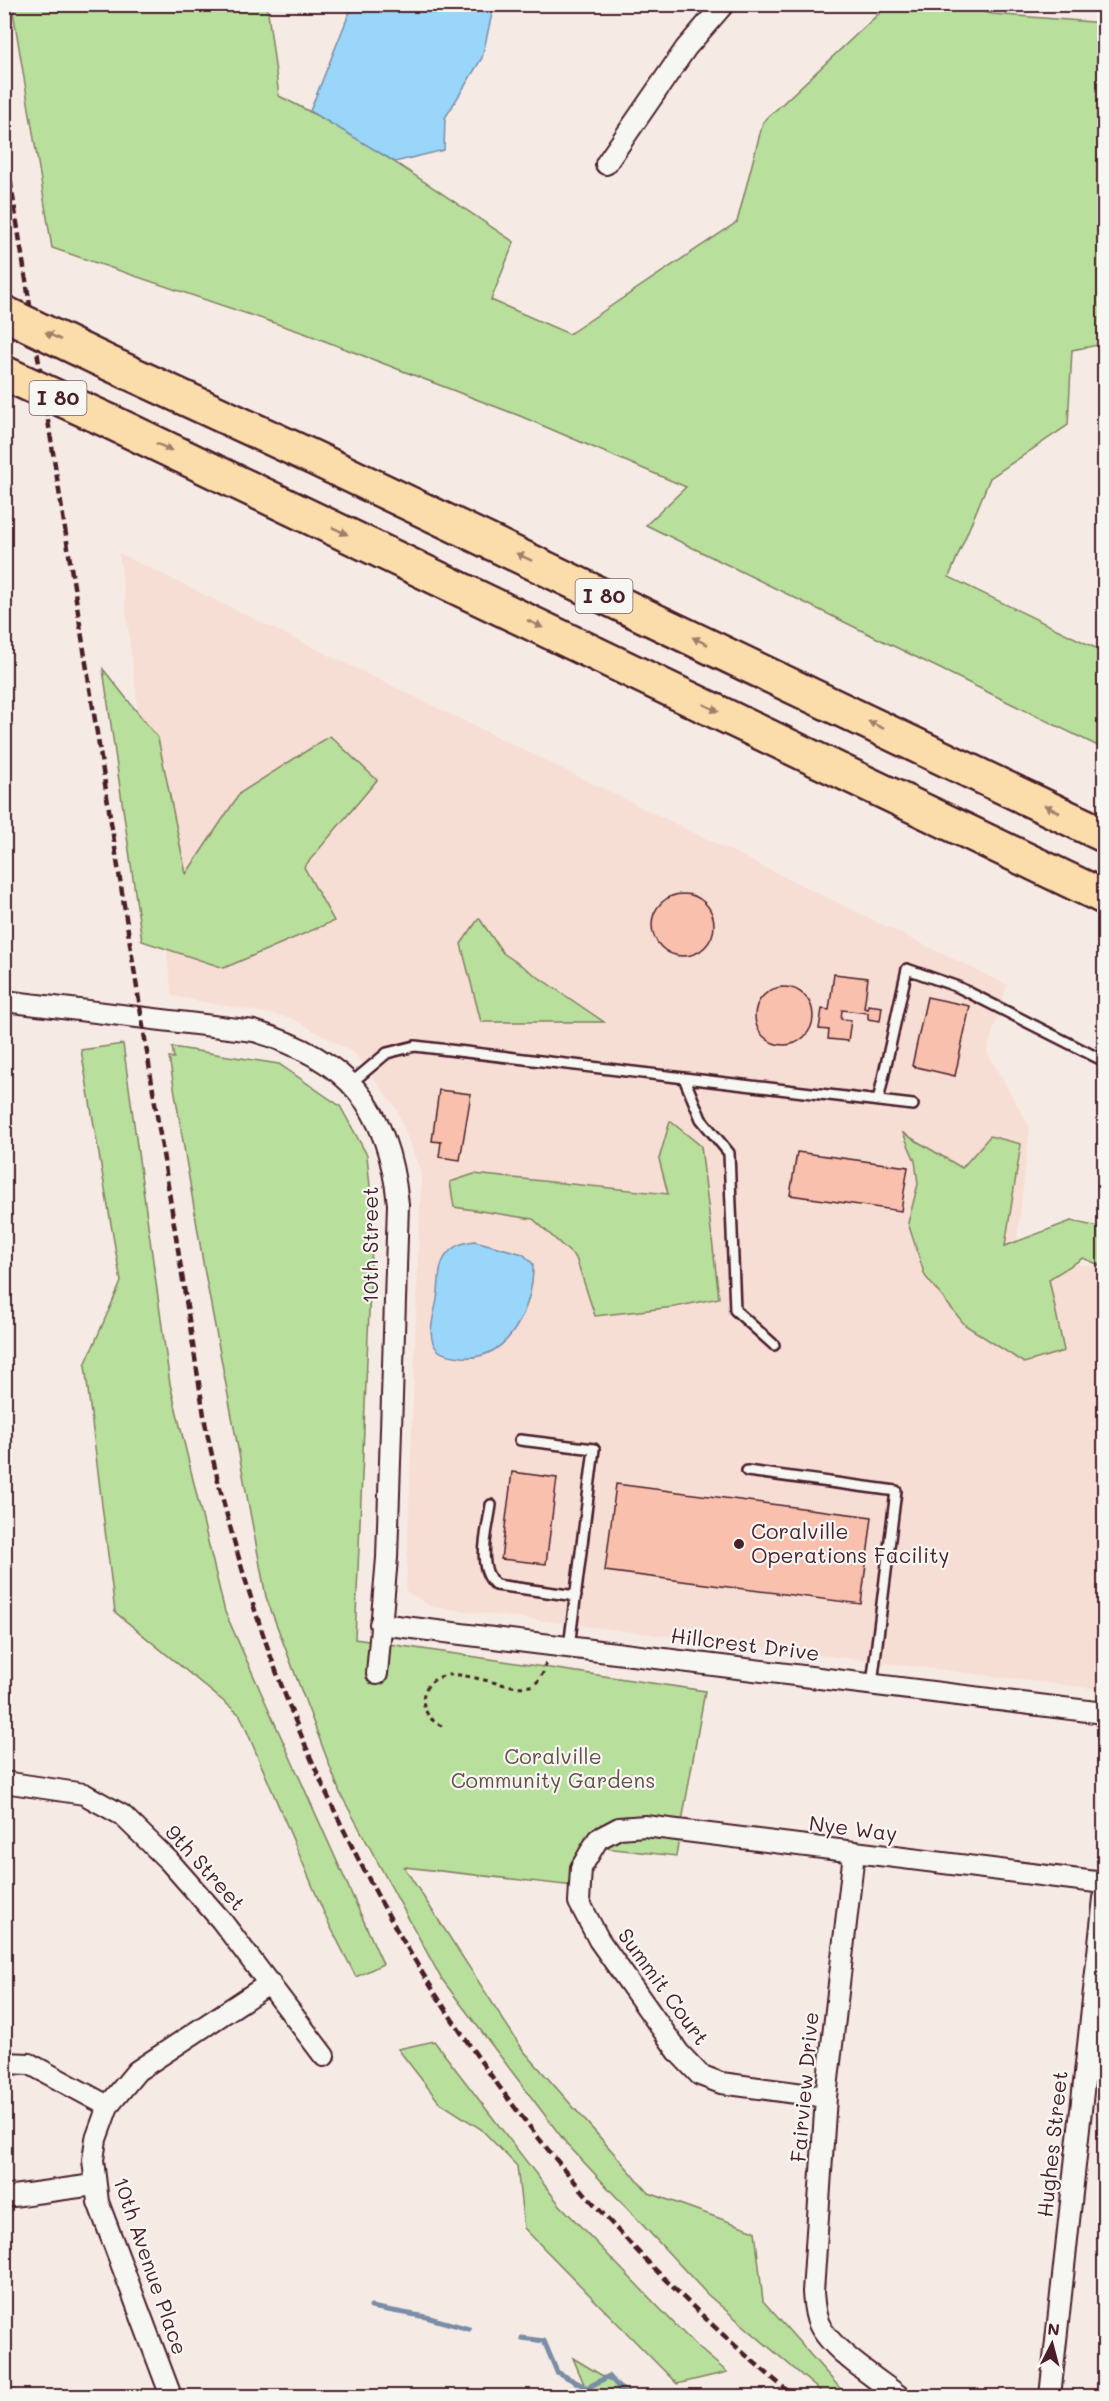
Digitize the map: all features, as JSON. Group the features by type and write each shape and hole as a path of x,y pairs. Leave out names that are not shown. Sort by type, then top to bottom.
{"highway":[{"name":"I 80","path":"4,313 1104,834"},
{"name":"I 80","path":"4,373 1104,897"}],"street":[{"path":"606,164 686,48 724,4"},
{"name":"10th Street","path":"4,1002 254,1030 288,1041 316,1055 350,1084 377,1117 386,1138 394,1169 398,1204 387,1558 377,1674"},
{"name":"Hillcrest Drive","path":"380,1624 1104,1713"},
{"name":"9th Street","path":"4,1782 84,1794 122,1815 169,1861 222,1920 324,2056"},
{"name":"Nye Way","path":"598,1839 620,1828 645,1826 854,1854 1104,1883"},
{"name":"Summit Court","path":"598,1839 580,1868 579,1902 599,1940 679,2053 700,2075 722,2083 826,2097"},
{"name":"Fairview Drive","path":"854,1854 826,2097 813,2292 814,2309 820,2326 830,2340 899,2397"},
{"name":"Hughes Street","path":"1050,2397 1104,1898"},
{"name":"10th Avenue Place","path":"171,2397 98,2202 94,2185 96,2139 108,2106 137,2071 270,1983"},
{"path":"4,2063 30,2064 108,2106"},
{"path":"4,2194 13,2196 94,2185"}],"lane":[{"path":"878,1101 907,969 958,987 1104,1061"},
{"path":"350,1084 387,1053 415,1046 913,1105"},
{"path":"684,1078 701,1119 729,1153 735,1310 774,1346"},
{"path":"520,1440 594,1449 569,1647"},
{"path":"747,1471 896,1491 872,1684"},
{"path":"491,1505 484,1567 486,1577 496,1585 576,1596"}],"path":[{"path":"442,1726 432,1722 425,1714 422,1701 428,1688 439,1677 454,1675 521,1686 533,1685 545,1669 547,1645"}],"shaded area":[{"path":"119,553 1007,985 987,1052 1030,1127 1015,1258 1104,1267 1104,1690 431,1607 406,1591 421,1173 396,1108 354,1053 291,1018 172,996"}],"green space":[{"path":"12,5 267,5 279,96 370,146 514,242 491,300 569,334 737,222 763,122 888,5 956,5 992,14 1104,23 1104,344 1072,350 1068,425 990,478 949,577 1104,652 1104,749 646,525 686,487 520,416 304,333 52,248"},
{"path":"103,669 158,738 186,874 240,793 330,736 377,780 304,867 334,921 224,968 142,941"},
{"path":"479,918 503,953 604,1022 481,1022 461,944"},
{"path":"123,1044 170,1384 225,1612 383,1964 356,1977 327,1920 240,1715 115,1612 85,1365 121,1282 81,1050"},
{"name":"Coralville Community Gardens","path":"172,1047 279,1064 340,1106 367,1155 373,1219 355,1639 705,1691 676,1856 605,1848 574,1886 404,1867 523,2050 649,2193 755,2231 763,2301 847,2396 826,2396 708,2295 566,2143 441,1978 340,1793 266,1597 204,1268 169,1057 174,1058"},
{"path":"670,1121 701,1146 719,1298 675,1307 595,1316 576,1258 533,1219 454,1207 450,1182 474,1174 668,1194 659,1159"},
{"path":"903,1133 962,1168 990,1136 1021,1144 1005,1246 1071,1221 1104,1228 1104,1267 1083,1258 1049,1279 1064,1351 1024,1363 965,1325 925,1276 908,1223 918,1184 915,1161"},
{"path":"434,2041 559,2204 693,2343 727,2372 677,2384 524,2228 517,2166 481,2129 439,2102 398,2049"},
{"path":"573,2358 636,2396 589,2396"}],"water":[{"path":"353,4 494,5 482,58 445,118 444,150 395,162 310,111"},
{"path":"475,1241 523,1254 533,1264 532,1280 524,1313 506,1341 478,1356 461,1357 439,1351 432,1340 431,1333 440,1270 444,1259 456,1246"}],"building":[{"path":"683,894 705,903 714,925 705,947 683,956 661,947 652,925 661,903"},
{"path":"834,974 868,978 864,1008 868,1009 868,1005 882,1007 880,1021 868,1019 868,1013 842,1010 841,1019 851,1020 848,1041 828,1039 829,1030 819,1029 822,1009 829,1010"},
{"path":"778,987 790,987 805,995 813,1010 813,1022 805,1037 790,1045 778,1045 763,1037 755,1022 755,1010 763,995"},
{"path":"927,997 970,1006 955,1076 912,1066"},
{"path":"439,1090 471,1094 460,1160 439,1157 441,1142 432,1141"},
{"path":"797,1152 908,1167 901,1211 790,1195"},
{"path":"512,1472 557,1478 546,1564 501,1559"},
{"name":"Coralville Operations Facility","path":"616,1484 872,1517 861,1604 605,1571"}],"waterway":[{"path":"371,2307 426,2317 469,2329"},
{"path":"522,2338 544,2341 557,2372 587,2388 609,2376 626,2396"}],"railway":[{"path":"4,140 206,1428 243,1570 290,1707 348,1838 416,1963 495,2081 585,2193 684,2298 794,2396"}],"place":[{"name":"Coralville Operations Facility","path":"739,1544"}]}
